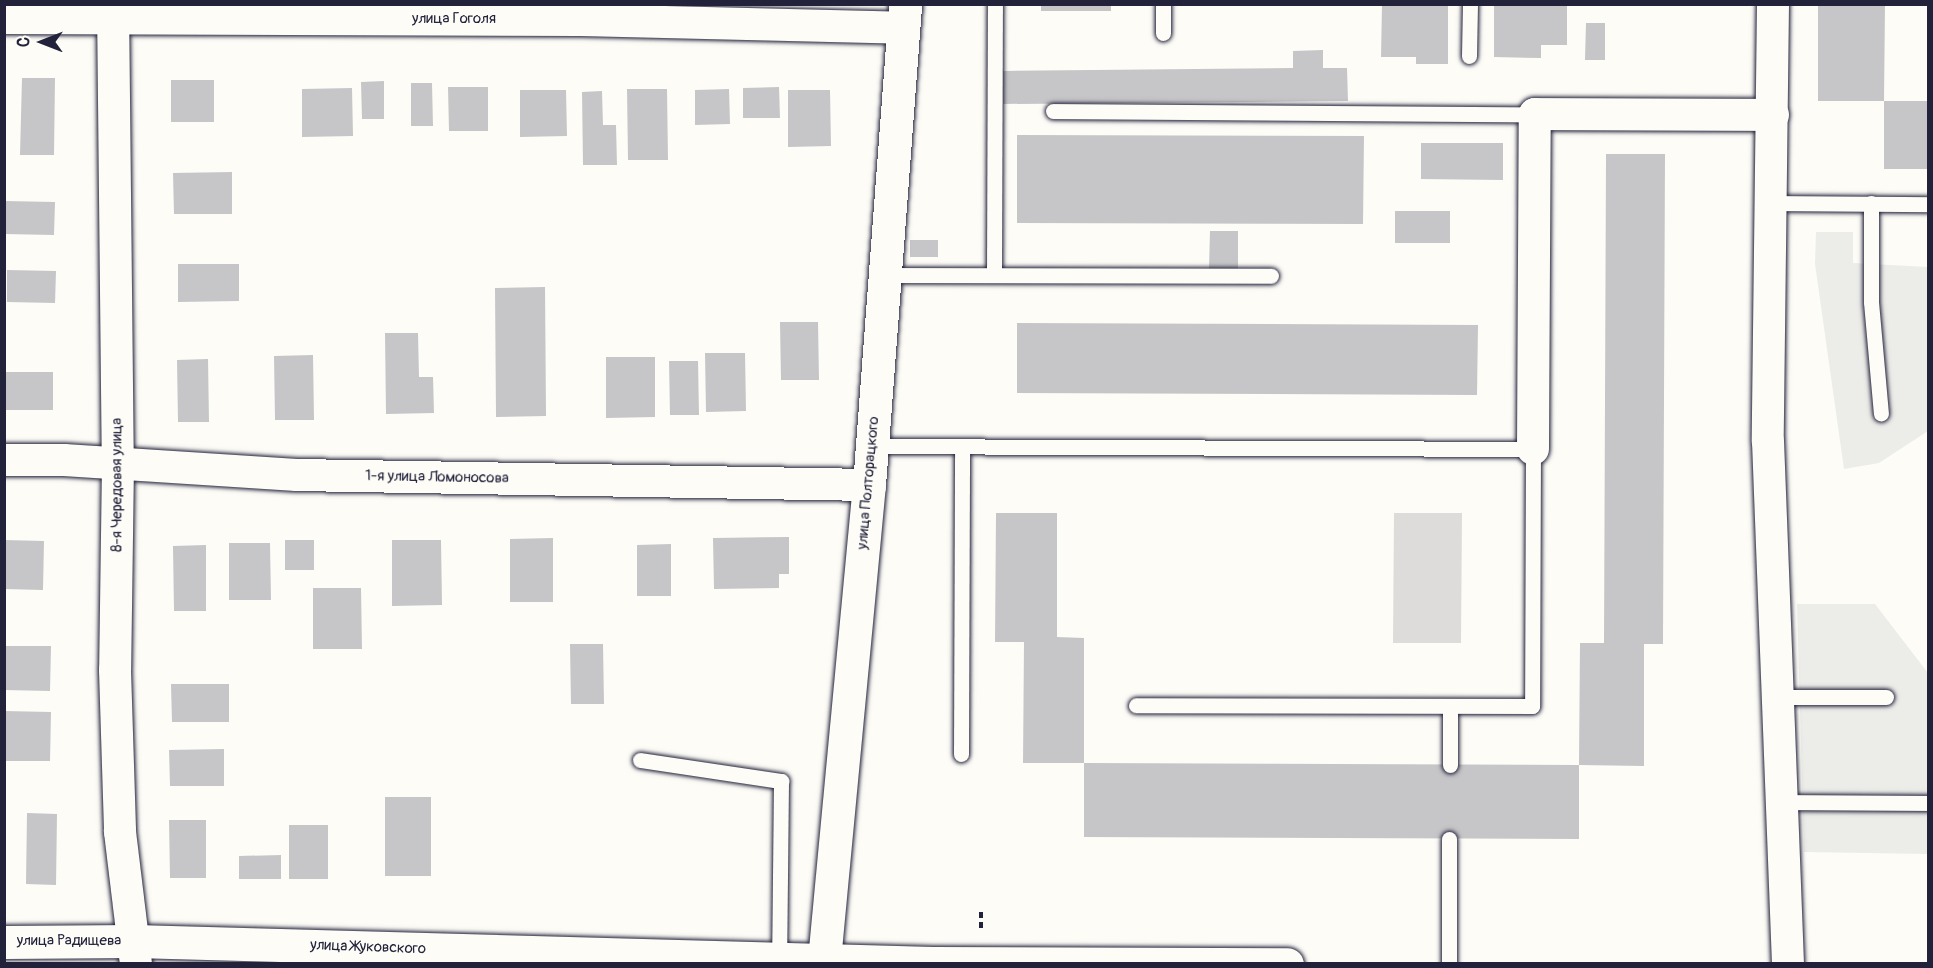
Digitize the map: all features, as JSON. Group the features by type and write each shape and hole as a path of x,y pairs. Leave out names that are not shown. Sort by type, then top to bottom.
{"street":[{"path":"1773,4 1774,203 1768,441 1788,963"},
{"name":"улица Гоголя","path":"4,18 113,11 582,20 904,16"},
{"name":"8-я Чередовая улица","path":"113,11 118,464 115,670 120,820 135,952"},
{"name":"улица Полторацкого","path":"824,960 869,485 904,16"},
{"path":"1533,449 1535,114 1773,114"},
{"name":"1-я улица Ломоносова","path":"4,460 118,464 297,475 869,485"},
{"name":"улица Радищева","path":"4,942 135,952"},
{"name":"улица Жуковского","path":"135,952 779,959 933,963 1287,963"}],"lane":[{"path":"993,275 995,4"},
{"path":"1163,4 1163,33"},
{"path":"1469,56 1470,4"},
{"path":"1053,111 1535,114"},
{"path":"1774,203 1929,204"},
{"path":"1870,203 1871,302 1881,414"},
{"path":"884,275 1271,276"},
{"path":"872,446 1533,449 1532,706 1136,705"},
{"path":"961,754 962,446"},
{"path":"1778,697 1886,698"},
{"path":"1450,706 1450,765"},
{"path":"640,760 781,781 779,959"},
{"path":"1781,802 1929,803"},
{"path":"1449,839 1449,963"}],"shaded area":[{"path":"1816,232 1853,232 1853,263 1928,267 1928,431 1879,463 1844,469 1815,264"},
{"path":"1394,513 1462,513 1461,643 1393,643"},
{"path":"1797,604 1875,604 1928,673 1928,854 1804,852"}],"building":[{"path":"1041,4 1111,4 1111,11 1041,11"},
{"path":"1382,4 1448,4 1448,64 1416,64 1416,57 1381,57"},
{"path":"1494,4 1567,4 1567,45 1541,45 1541,58 1494,57"},
{"path":"1818,4 1885,4 1884,101 1818,101"},
{"path":"1586,23 1605,23 1605,60 1585,60"},
{"path":"1323,50 1323,68 1347,68 1348,101 1003,104 1003,71 1293,68 1293,51"},
{"path":"22,78 55,78 54,155 20,155"},
{"path":"171,80 214,80 214,122 171,122"},
{"path":"384,81 384,119 362,119 361,82"},
{"path":"411,83 432,83 433,126 411,126"},
{"path":"448,87 488,87 488,131 449,131"},
{"path":"779,87 780,118 743,118 743,88"},
{"path":"352,88 353,136 302,137 302,89"},
{"path":"627,89 667,89 668,160 628,160"},
{"path":"729,89 730,124 695,125 695,90"},
{"path":"520,90 566,90 567,136 520,137"},
{"path":"788,90 830,90 831,146 788,147"},
{"path":"602,91 603,125 616,125 617,165 583,165 582,92"},
{"path":"1884,101 1928,101 1928,169 1884,169"},
{"path":"1017,135 1364,136 1363,224 1017,223"},
{"path":"1421,143 1503,143 1503,180 1421,179"},
{"path":"1606,154 1665,154 1663,644 1644,644 1644,766 1579,765 1580,643 1604,643"},
{"path":"232,172 232,214 174,214 173,173"},
{"path":"4,201 55,202 54,235 4,234"},
{"path":"1395,211 1450,211 1450,243 1395,243"},
{"path":"1210,231 1238,231 1238,270 1209,270"},
{"path":"910,240 938,240 938,257 910,257"},
{"path":"178,264 239,264 239,301 178,302"},
{"path":"7,270 56,271 55,303 7,302"},
{"path":"545,287 546,416 496,417 495,288"},
{"path":"780,322 818,322 819,380 781,380"},
{"path":"1017,323 1478,325 1477,395 1017,393"},
{"path":"385,333 418,333 419,377 433,377 434,413 386,414"},
{"path":"705,353 745,353 746,411 706,412"},
{"path":"313,355 314,420 275,420 274,356"},
{"path":"606,357 655,357 655,417 606,418"},
{"path":"208,359 209,422 178,422 177,360"},
{"path":"669,361 698,361 699,415 670,415"},
{"path":"5,372 53,372 53,410 5,410"},
{"path":"996,513 1057,513 1057,637 1084,638 1084,763 1023,763 1024,642 995,642"},
{"path":"789,537 789,574 779,574 779,588 714,589 713,538"},
{"path":"553,538 553,602 510,602 510,539"},
{"path":"4,540 44,541 43,590 4,589"},
{"path":"285,540 314,540 314,570 285,570"},
{"path":"392,540 441,540 442,605 392,606"},
{"path":"229,543 270,543 271,600 229,600"},
{"path":"671,544 671,596 637,596 637,545"},
{"path":"206,545 206,611 174,611 173,546"},
{"path":"313,588 361,588 362,649 313,649"},
{"path":"570,644 603,644 604,704 571,704"},
{"path":"4,646 51,646 50,691 4,690"},
{"path":"171,684 229,684 229,722 172,722"},
{"path":"4,711 51,712 50,761 4,761"},
{"path":"224,749 224,786 170,786 169,750"},
{"path":"1084,763 1579,765 1579,839 1084,837"},
{"path":"385,797 431,797 431,876 385,876"},
{"path":"27,813 57,814 56,885 26,884"},
{"path":"169,820 206,820 206,878 170,878"},
{"path":"289,825 328,825 328,879 289,879"},
{"path":"281,855 281,879 239,879 239,856"}]}
